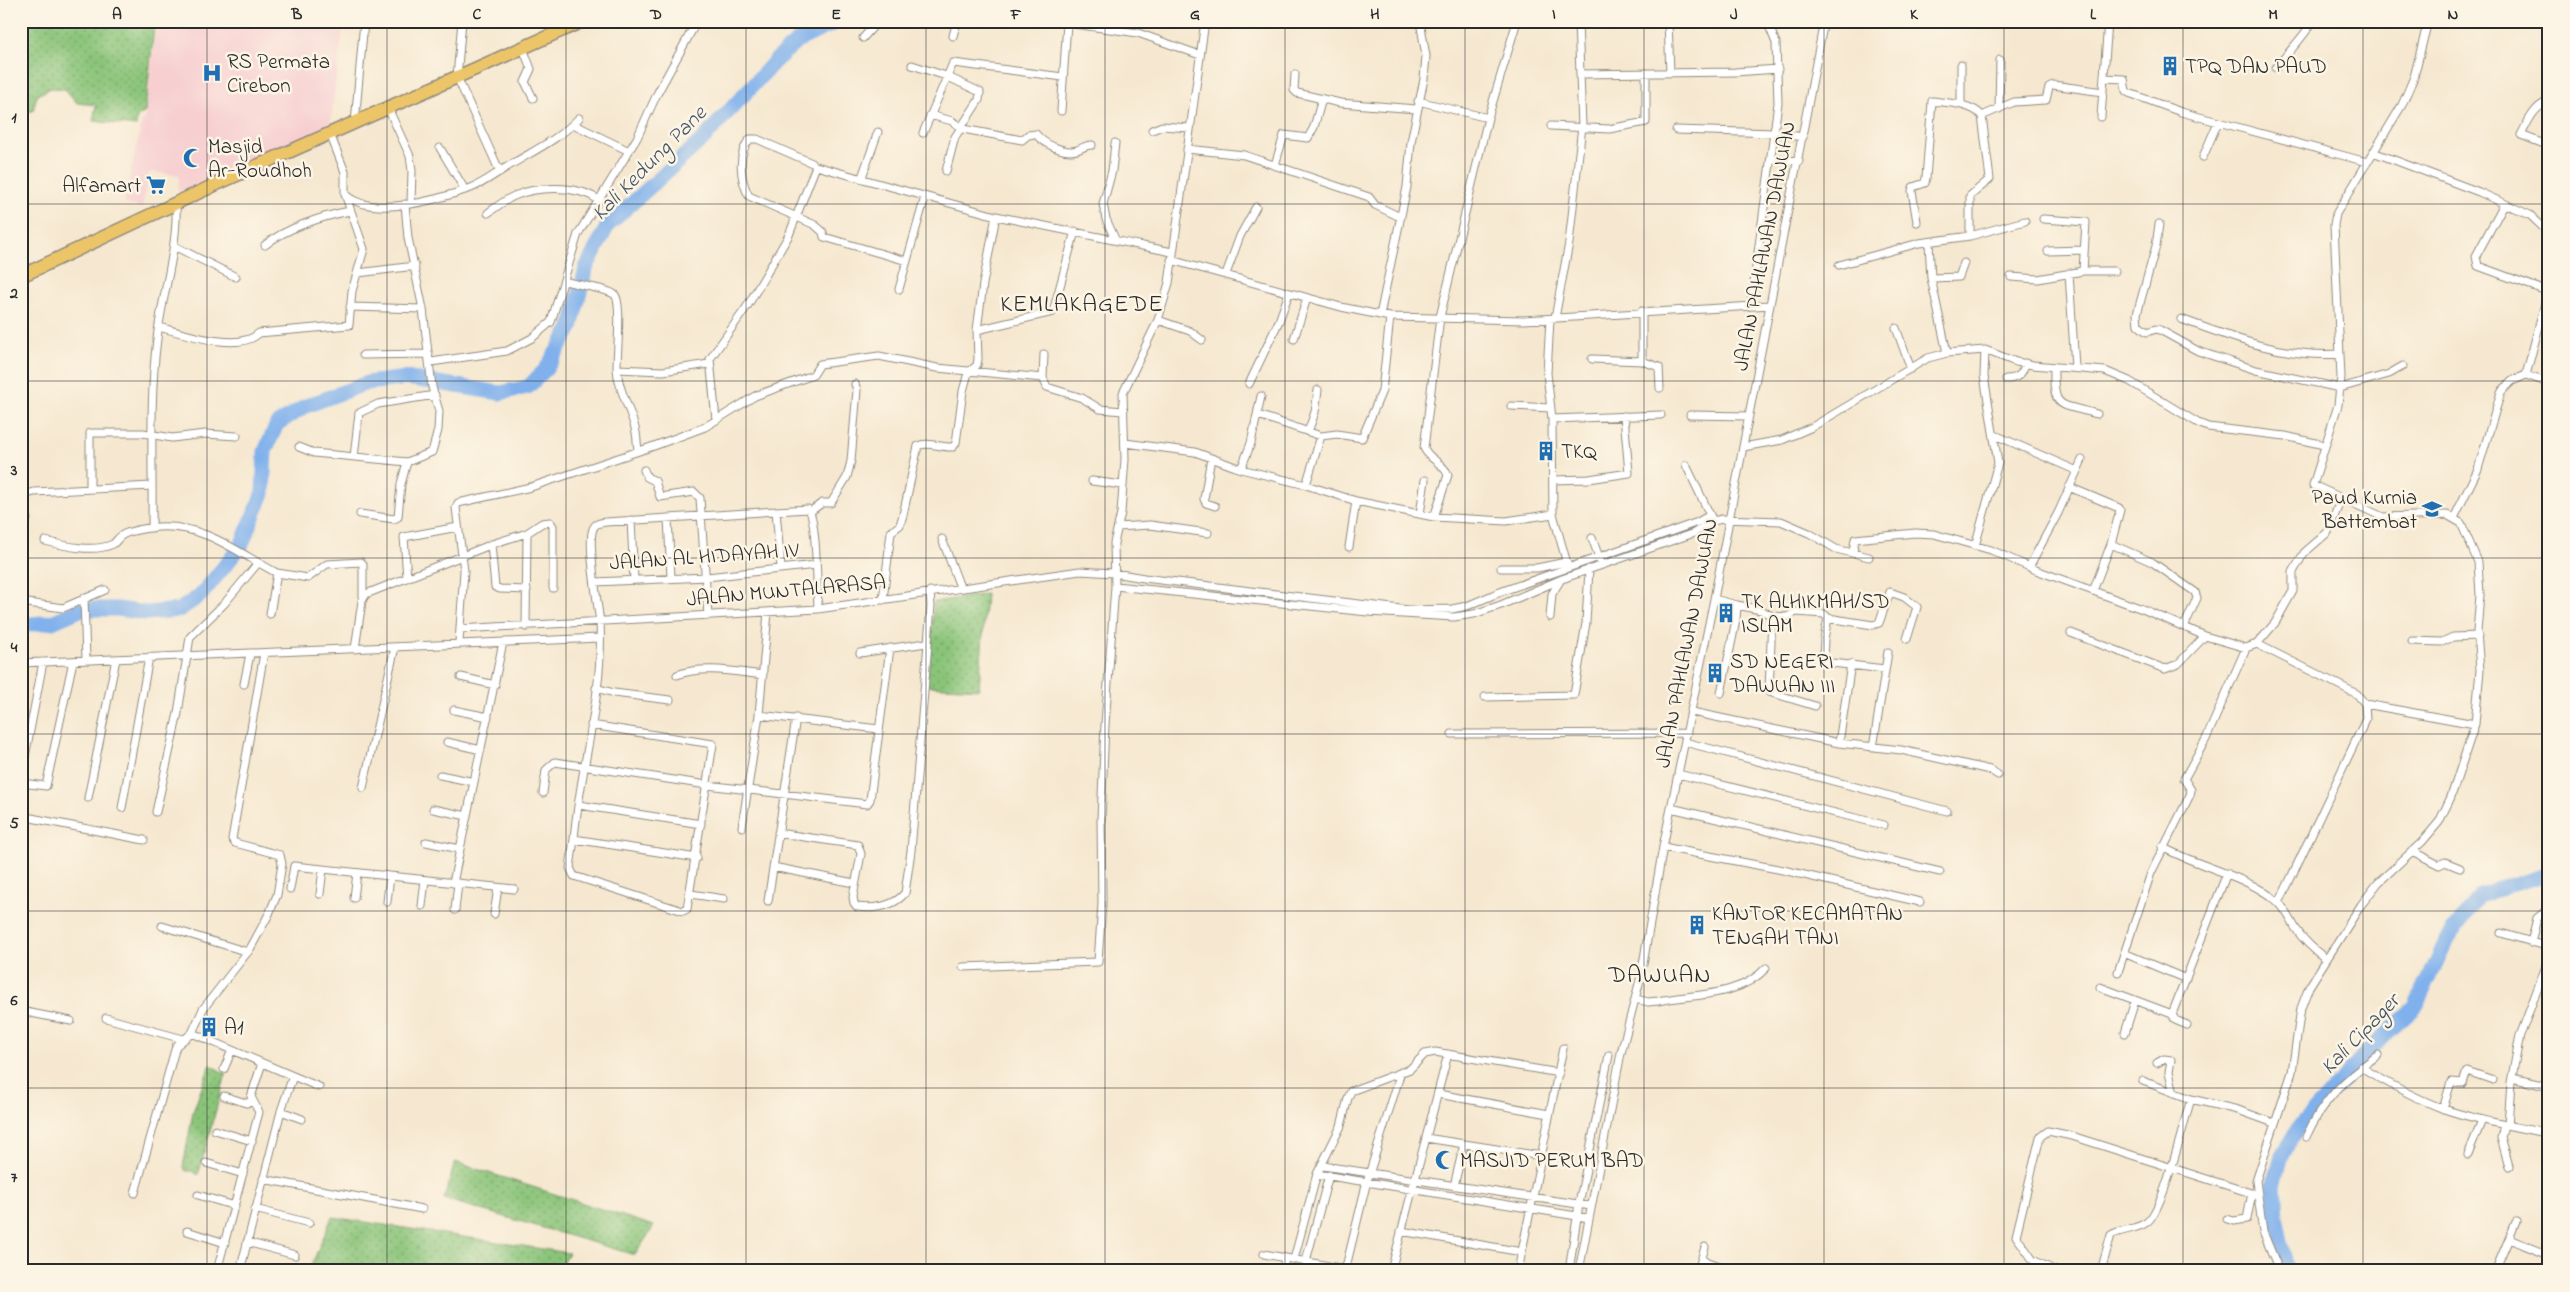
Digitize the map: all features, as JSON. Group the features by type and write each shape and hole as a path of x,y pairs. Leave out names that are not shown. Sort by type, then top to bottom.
{"highway":[{"path":"21,276 355,122 523,48 557,27 583,21"}],"street":[{"path":"355,122 364,21"},
{"path":"462,21 457,77 500,172"},
{"path":"363,355 430,358 507,351 532,338 551,322 578,234 597,199 629,151 697,21"},
{"path":"863,38 878,21"},
{"path":"953,36 957,21"},
{"path":"963,967 1098,962 1102,904 1101,820 1105,725 1115,584 1114,543 1118,527 1125,443 1122,393 1126,381 1158,320 1168,282 1204,21"},
{"path":"1380,315 1407,187 1416,109 1424,80 1426,56 1420,21"},
{"path":"1434,517 1448,475 1446,469 1426,452 1424,448 1440,317 1488,118 1517,21"},
{"path":"1567,565 1553,514 1552,419 1547,373 1553,318 1569,242 1582,126 1578,21"},
{"path":"1668,21 1670,73"},
{"path":"1755,305 1777,159 1775,132 1778,69 1774,34 1767,21"},
{"name":"JALAN PAHLAWAN DAWUAN","path":"1579,1271 1621,1053 1636,999 1663,847 1685,742 1683,733 1692,712 1714,599 1716,518 1743,447 1824,21"},
{"path":"2101,117 2108,21"},
{"path":"2276,68 2297,40 2304,37 2313,21"},
{"path":"2227,1219 2243,1221 2247,1219 2255,1194 2256,1181 2274,1122 2292,1072 2301,1008 2309,987 2378,883 2412,851 2438,822 2452,798 2475,724 2480,670 2478,636 2480,578 2478,562 2461,523 2454,518 2439,515 2383,517 2313,485 2338,405 2340,388 2334,225 2336,214 2402,105 2414,77 2428,21"},
{"path":"1061,111 1068,22 1138,33 1200,55"},
{"path":"2549,32 2549,39"},
{"path":"523,48 531,69 525,82 533,98"},
{"path":"1999,108 2000,60"},
{"path":"923,133 951,63 1063,77"},
{"path":"912,65 946,76 977,90 981,96 960,128 952,146 946,171"},
{"path":"1961,65 1961,104"},
{"path":"1580,74 1778,69"},
{"path":"1551,126 1617,128 1646,122 1646,73"},
{"path":"1295,74 1295,92 1340,103 1416,109"},
{"path":"2104,78 2124,79 2126,91 2150,102 2366,162"},
{"path":"1982,116 2014,102 2046,100 2049,87 2053,85 2103,92"},
{"path":"2549,94 2547,102 2540,104 2521,135 2549,146"},
{"path":"1275,165 1284,135 1308,138 1314,127 1322,99"},
{"path":"1418,101 1488,118"},
{"path":"1917,222 1912,191 1914,187 1925,183 1932,101 1961,104 1982,116"},
{"path":"298,447 314,453 407,462 432,452 438,430 440,411 432,387 432,372 423,309 408,238 408,204 412,172 410,156 388,108"},
{"path":"930,115 952,121 960,128 1022,140 1028,135 1036,134 1041,141 1065,151 1078,150 1085,145 1092,145"},
{"path":"1970,236 1970,196 1990,179 1982,116"},
{"path":"345,194 354,200 377,206 408,204 465,190 486,181 542,148 579,118"},
{"path":"2203,157 2218,122"},
{"path":"573,124 629,151"},
{"path":"1152,130 1162,126 1190,128"},
{"path":"1676,130 1775,132 1803,137"},
{"path":"862,177 878,132"},
{"path":"159,326 205,339 248,340 259,333 347,326 364,249 345,194 345,172 330,134"},
{"path":"812,163 758,139 750,138 744,145 741,165 745,190 749,196 815,225 823,232 824,237 907,261"},
{"path":"1115,143 1112,171 1104,204 1106,219 1115,240"},
{"path":"440,148 465,190"},
{"path":"1187,149 1244,155 1369,197 1375,205 1400,217"},
{"path":"2373,152 2479,192 2530,215 2549,233"},
{"path":"1777,159 1798,161"},
{"path":"716,420 709,364 712,353 748,305 796,218 816,166 862,177 925,197 996,216 1115,240 1289,293 1390,317 1553,318 1770,305"},
{"path":"488,214 514,196 534,191 564,189 591,195 597,199"},
{"path":"900,289 925,197"},
{"path":"152,528 154,374 159,326 177,228 176,204"},
{"path":"1226,274 1240,236 1256,207"},
{"path":"2510,207 2479,250 2477,263 2549,292 2526,375"},
{"path":"266,245 276,236 324,216 350,211"},
{"path":"883,600 891,532 900,525 918,446 924,444 938,447 955,445 963,391 971,369 977,365 978,330 996,216"},
{"path":"2043,219 2086,222 2083,271"},
{"path":"1839,265 1879,256 1919,243 1970,236 1993,228 2025,221"},
{"path":"2159,224 2137,314 2138,325 2143,330 2148,332 2156,329 2160,330 2198,351 2256,370 2340,388 2390,374 2403,366"},
{"path":"978,330 1053,312 1075,231"},
{"path":"1930,243 1931,278 1947,353"},
{"path":"174,246 236,277"},
{"path":"2048,251 2084,250"},
{"path":"1931,278 1959,277 1964,263"},
{"path":"358,273 415,266"},
{"path":"2011,277 2038,279 2069,272 2115,271"},
{"path":"2069,272 2075,367"},
{"path":"564,280 577,285 614,293 617,298 619,333 617,368 625,403 636,430 638,451"},
{"path":"1249,384 1280,321 1289,293"},
{"path":"1294,339 1307,298"},
{"path":"350,307 423,309"},
{"path":"1642,312 1642,361"},
{"path":"1258,415 1321,436 1337,434 1362,438 1382,391 1388,353 1390,317"},
{"path":"2181,319 2223,335 2255,344 2314,354 2340,354"},
{"path":"1158,320 1190,331 1202,340"},
{"path":"1896,328 1911,369"},
{"path":"1743,447 1782,440 1812,427 1928,358 1947,353 1985,350 2025,364 2105,371 2130,381 2203,425 2221,430 2285,436 2324,445"},
{"path":"1975,546 1998,463 1984,376 1985,350"},
{"path":"1044,354 1043,378 1047,387 1082,398 1100,409 1123,410"},
{"path":"459,635 464,571 458,527 458,503 532,487 705,427 755,396 812,375 820,364 873,355 937,368 971,369 1043,378"},
{"path":"1592,359 1642,361 1658,367 1660,388"},
{"path":"617,368 663,371 709,364"},
{"path":"2006,378 2017,377 2022,373 2025,364"},
{"path":"2054,367 2053,394 2059,402 2097,414"},
{"path":"2454,518 2478,468 2501,392 2512,381 2526,375 2549,383"},
{"path":"591,725 713,744 691,894 687,909 683,911 574,876 570,868 596,688 600,635 592,532 596,524 702,515 810,510 822,503 830,502 847,477 853,445 857,390 855,384"},
{"path":"1308,432 1315,412 1318,390"},
{"path":"354,457 359,413 378,404 435,395"},
{"path":"1241,469 1258,415 1261,396"},
{"path":"1511,406 1550,408"},
{"path":"1690,414 1749,416"},
{"path":"1552,419 1661,415"},
{"path":"1553,480 1589,479 1629,473 1624,416"},
{"path":"90,488 90,433 153,434 172,438 205,434 237,436"},
{"path":"1995,435 2075,470"},
{"path":"1306,485 1321,436"},
{"path":"1125,443 1195,452 1241,469 1306,485 1356,501 1434,517 1506,521 1553,514"},
{"path":"1211,458 1204,499 1206,503 1215,506"},
{"path":"2029,567 2075,470 2082,460"},
{"path":"360,514 394,519 398,517 401,484 407,462"},
{"path":"1686,465 1716,518"},
{"path":"647,476 655,481 660,497 694,492 698,494 702,515 708,616"},
{"path":"1420,514 1425,480"},
{"path":"1092,481 1122,485"},
{"path":"21,525 25,524 27,519 21,497 34,492 152,486"},
{"path":"2068,487 2120,510 2111,544 2093,590"},
{"path":"1853,552 1855,539 1915,533 1934,534 1991,550 2029,567 2093,590 2205,636 2246,648 2257,644 2275,623 2293,591 2293,572 2304,553 2328,532 2341,499"},
{"path":"1348,547 1356,501"},
{"path":"810,510 816,565 818,609"},
{"path":"776,511 781,568"},
{"path":"668,518 671,577"},
{"path":"1115,584 1260,597 1427,617 1454,617 1474,614 1529,594 1562,579 1694,533 1716,518"},
{"path":"1368,609 1452,609 1467,606 1567,565 1698,522 1716,518 1781,522 1809,533 1836,550 1853,552 1869,557"},
{"path":"631,520 634,580"},
{"path":"363,596 491,544 527,533 542,523 550,522 553,526 553,588"},
{"path":"1118,527 1150,525 1208,533"},
{"path":"407,578 404,537 458,527"},
{"path":"45,541 80,548 114,544 122,535 152,528 190,529 227,543 277,573 309,578 327,564 361,562 363,564 363,596 356,642"},
{"path":"526,627 527,533"},
{"path":"1592,538 1601,565"},
{"path":"942,539 960,587"},
{"path":"491,544 495,587 500,590 526,590"},
{"path":"2111,544 2152,562 2195,592 2196,598 2184,627"},
{"path":"156,812 178,713 190,637 224,604 258,563"},
{"name":"JALAN AL HIDAYAH IV","path":"595,582 671,577 707,577 816,565"},
{"path":"1501,568 1543,568 1567,565"},
{"path":"1484,697 1574,695 1586,623 1590,569"},
{"name":"JALAN MUNTALARASA","path":"459,635 526,627 768,614 818,609 1080,571 1114,573 1260,597"},
{"path":"270,614 277,573"},
{"path":"1550,617 1552,594 1562,579"},
{"path":"21,602 63,608 105,590"},
{"path":"778,833 858,845 861,854 854,883 854,904 860,907 891,904 900,899 907,886 923,710 926,643 931,602 930,592"},
{"path":"1714,599 1761,610 1772,616 1787,617 1796,612 1824,614 1828,618 1877,624 1890,592 1904,596 1918,608 1907,639"},
{"path":"84,599 86,657"},
{"path":"1721,693 1736,620 1737,605"},
{"path":"742,826 759,715 768,614"},
{"path":"1772,616 1769,692 1776,696 1815,706"},
{"path":"1828,618 1823,646 1823,662 1885,669"},
{"path":"2070,633 2165,669 2178,664 2205,636"},
{"path":"21,663 73,661 86,657 116,659 149,657 188,651 250,654 356,642 395,647 459,635 503,642 600,635"},
{"path":"2412,641 2442,642 2454,637 2478,636"},
{"path":"455,910 460,849 503,642"},
{"path":"860,653 926,643"},
{"path":"2257,644 2349,690 2365,704 2475,724"},
{"path":"363,788 395,647"},
{"path":"543,792 546,770 551,764 559,762 707,785 867,804 870,800 890,648"},
{"path":"2118,972 2140,901 2162,847 2190,795 2191,790 2184,779 2206,740 2246,648"},
{"path":"1873,748 1886,679 1885,669 1888,652"},
{"path":"135,1193 176,1046 192,1034 203,1009 248,952 269,914 276,895 282,864 280,855 235,843 232,839 264,653"},
{"path":"244,684 250,654"},
{"path":"122,808 149,657"},
{"path":"88,798 116,659"},
{"path":"21,783 43,787 47,783 73,661"},
{"path":"21,778 43,662"},
{"path":"1839,743 1851,664"},
{"path":"678,676 692,671 763,675"},
{"path":"461,678 495,685"},
{"path":"596,688 614,693 670,700"},
{"path":"2279,903 2366,719 2365,704"},
{"path":"454,710 488,717"},
{"path":"1692,712 1839,743 1901,750 1993,771 1998,775"},
{"path":"759,715 879,729"},
{"path":"768,901 796,718"},
{"path":"1452,734 1683,733"},
{"path":"447,742 481,750"},
{"path":"1685,742 1947,811"},
{"path":"1678,774 1884,825"},
{"path":"440,775 474,782"},
{"path":"579,806 701,824"},
{"path":"1671,808 1940,872"},
{"path":"433,809 467,816"},
{"path":"21,816 144,840"},
{"path":"574,839 696,858"},
{"path":"426,842 460,849"},
{"path":"1663,847 1783,870 1920,902"},
{"path":"2162,847 2227,873 2266,894 2279,903 2306,942 2326,959"},
{"path":"2412,851 2439,865 2445,862 2460,868"},
{"path":"290,889 294,866 514,889"},
{"path":"773,867 854,883"},
{"path":"320,894 323,869"},
{"path":"354,898 357,873"},
{"path":"2172,1014 2227,873"},
{"path":"280,876 291,878"},
{"path":"387,902 390,876"},
{"path":"422,906 425,880"},
{"path":"494,914 498,888"},
{"path":"691,894 724,899"},
{"path":"2531,943 2537,918 2549,910"},
{"path":"162,926 248,952"},
{"path":"2501,933 2549,947"},
{"path":"2124,953 2186,979"},
{"path":"2509,1166 2501,1138 2506,1125 2512,1078 2523,1024 2549,958"},
{"path":"1636,999 1648,1002 1658,1001 1735,988 1756,979 1766,968"},
{"path":"2100,987 2172,1014 2175,1020 2187,1025"},
{"path":"2125,1033 2135,1000"},
{"path":"21,1011 71,1021"},
{"path":"106,1018 183,1039"},
{"path":"192,1034 319,1087"},
{"path":"1518,1271 1563,1048"},
{"path":"224,1069 232,1050"},
{"path":"1294,1259 1317,1174 1323,1166 1341,1126 1351,1091 1414,1067 1430,1053 1448,1054 1559,1073"},
{"path":"1391,1271 1448,1054"},
{"path":"1569,1271 1579,1204 1609,1055"},
{"path":"2306,1137 2333,1093 2361,1067 2378,1055"},
{"path":"2157,1063 2164,1059 2171,1060 2169,1072 2174,1093"},
{"path":"217,1271 259,1112 258,1106 251,1097 262,1063"},
{"path":"2361,1067 2392,1086 2443,1109 2482,1120 2549,1134"},
{"path":"2443,1109 2451,1082 2463,1083 2467,1071 2493,1080"},
{"path":"1264,1254 1345,1270 1367,1181 1401,1072"},
{"path":"240,1271 281,1111 293,1076"},
{"path":"2512,1078 2546,1086"},
{"path":"2143,1081 2191,1099 2238,1110 2274,1122"},
{"path":"1438,1094 1549,1114"},
{"path":"224,1096 246,1103 253,1102"},
{"path":"2101,1271 2111,1235 2148,1222 2155,1212 2172,1167 2191,1099"},
{"path":"281,1111 302,1119"},
{"path":"2468,1155 2482,1120"},
{"path":"214,1130 252,1141"},
{"path":"2056,1271 2033,1260 2016,1236 2040,1137 2044,1133 2052,1130 2255,1194"},
{"path":"1426,1138 1541,1156"},
{"path":"1454,1186 1464,1144"},
{"path":"206,1163 243,1174"},
{"path":"1323,1166 1591,1206"},
{"path":"1317,1174 1532,1207 1589,1218"},
{"path":"1306,1261 1329,1175"},
{"path":"263,1179 422,1208"},
{"path":"2255,1194 2262,1232 2276,1263 2276,1271"},
{"path":"198,1195 235,1206"},
{"path":"255,1209 309,1223"},
{"path":"2496,1269 2516,1222"},
{"path":"187,1231 225,1243"},
{"path":"1401,1231 1522,1252"},
{"path":"2509,1239 2549,1255"},
{"path":"247,1242 295,1255"},
{"path":"1698,1271 1705,1247"},
{"path":"1283,1271 1285,1258"},
{"path":"1702,1260 1733,1271"}],"shaded area":[{"name":"RS Permata Cirebon","path":"115,21 344,21 330,126 178,192 179,175 149,172 142,208 124,203 142,121 145,120 156,26 115,24"}],"green space":[{"path":"21,21 114,21 114,25 154,28 145,112 137,117 136,126 93,121 96,105 77,103 65,89 51,88 37,95 33,111 21,112"},
{"path":"986,594 979,689 927,686 934,602"},
{"path":"210,1065 226,1074 198,1175 193,1171 186,1171 183,1167 193,1112"},
{"path":"455,1162 654,1226 635,1255 444,1199"},
{"path":"332,1217 569,1253 557,1271 309,1271"}],"waterway":[{"name":"Kali Kedung Pane","path":"21,625 52,622 82,609 118,609 146,613 179,610 201,595 241,546 263,493 265,451 277,424 306,406 367,383 407,378 500,393 528,387 546,369 571,328 586,268 608,225 704,138 776,60 799,40 839,21"},
{"name":"Kali Cipager","path":"2287,1271 2276,1216 2274,1185 2282,1155 2299,1127 2378,1041 2415,1008 2447,939 2480,895 2549,873"}],"place":[{"name":"TPQ DAN PAUD","path":"2170,66"},
{"name":"RS Permata Cirebon","path":"212,73"},
{"name":"Masjid Ar-Roudhoh","path":"193,158"},
{"name":"Alfamart","path":"156,185"},
{"name":"TKQ","path":"1546,451"},
{"name":"Paud Kurnia Battembat","path":"2432,509"},
{"name":"TK ALHIKMAH/SD ISLAM","path":"1726,613"},
{"name":"SD NEGERI DAWUAN III","path":"1715,673"},
{"name":"KANTOR KECAMATAN TENGAH TANI","path":"1697,925"},
{"name":"A1","path":"209,1027"},
{"name":"MASJID PERUM BAD","path":"1445,1160"}],"district":[{"name":"KEMLAKAGEDE","path":"1082,303"},
{"name":"DAWUAN","path":"1660,974"}]}
